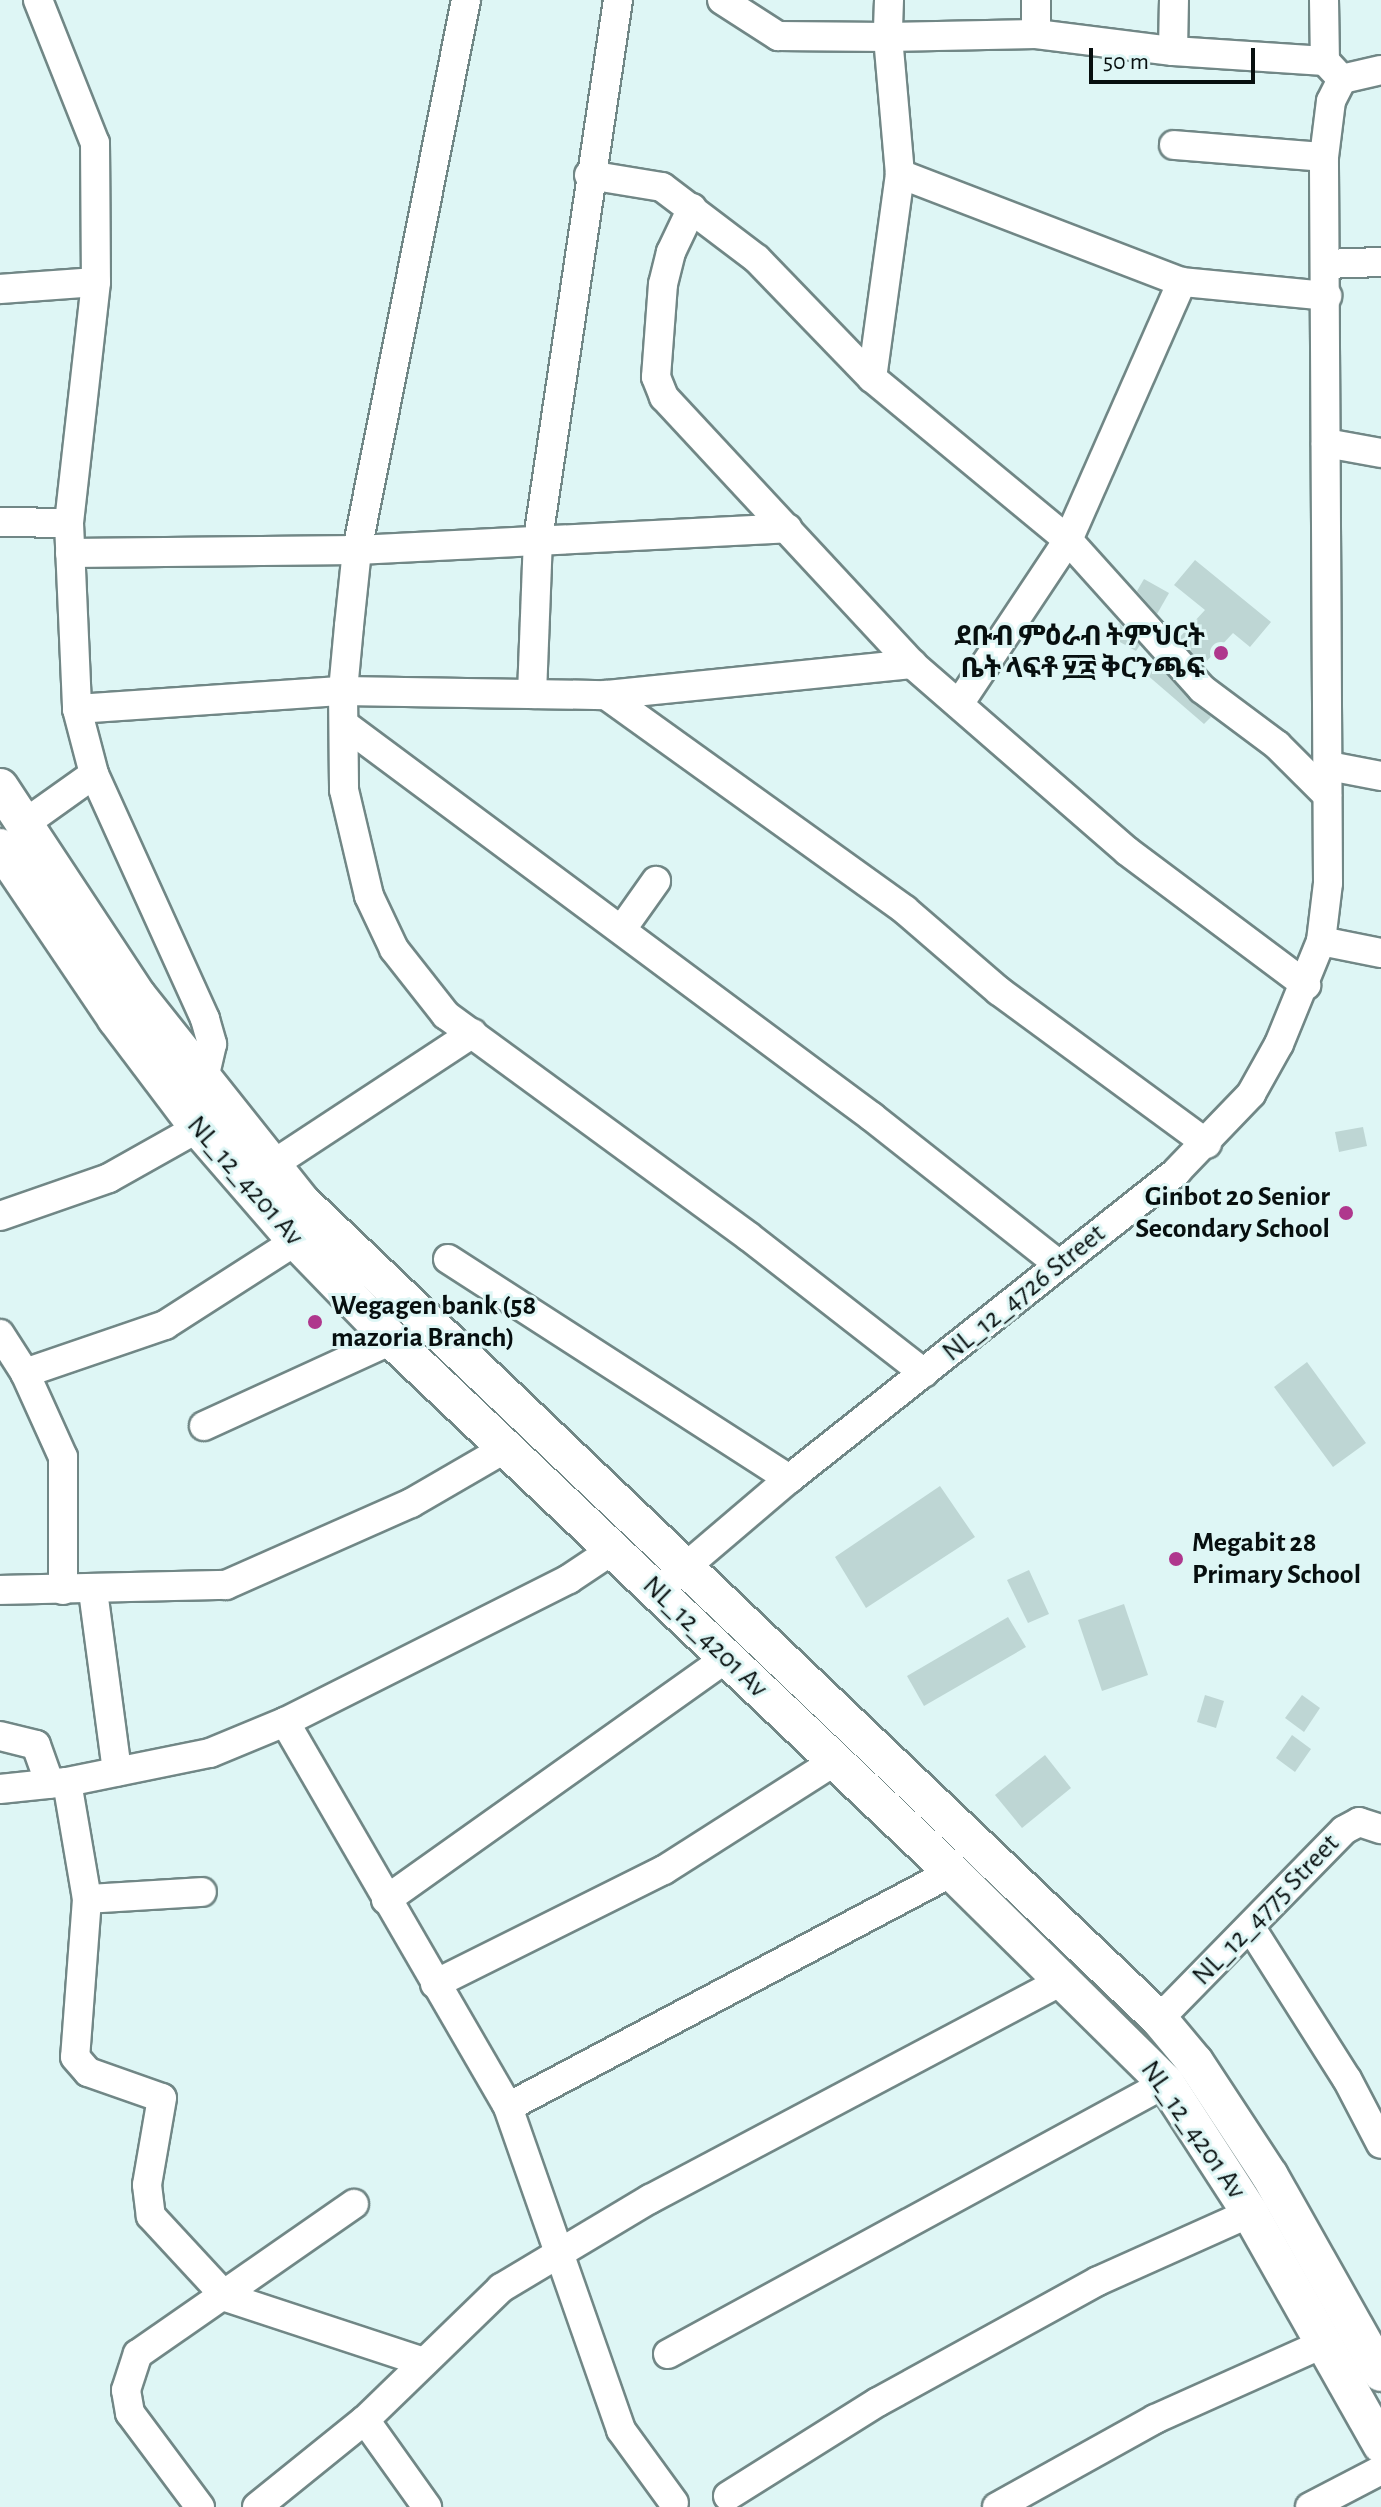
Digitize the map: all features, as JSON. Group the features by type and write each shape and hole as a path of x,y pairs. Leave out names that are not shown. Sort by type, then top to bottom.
{"main road":[{"name":"NL_12_4201 Av","path":"0,787 12,836 116,1019 198,1128 296,1241 392,1340 952,1872 1166,2083 1250,2213 1381,2445"},
{"name":"NL_12_4201 Av","path":"12,836 272,1165 372,1272 1159,2019 1195,2062 1270,2176 1381,2373"}],"street":[{"path":"38,0 95,143 96,282 69,523 77,709 94,774 205,1019 212,1044 204,1080"},
{"path":"466,0 357,550 343,691 344,790 369,896 394,949 421,988 446,1015 924,1373"},
{"path":"532,694 538,539 589,175 618,0"},
{"path":"722,0 778,36 1036,34 1334,70 1381,70"},
{"path":"872,378 900,174 888,37 889,0"},
{"path":"1036,0 1036,34"},
{"path":"1173,51 1174,0"},
{"path":"1324,0 1334,70"},
{"name":"NL_12_4726 Street","path":"657,1593 789,1479 1207,1144 1251,1094 1306,985 1321,941 1328,883 1324,157 1334,70"},
{"path":"1174,145 1324,157"},
{"path":"900,174 1182,282 1327,296"},
{"path":"589,175 662,187 757,259 872,378 1068,540 1168,657 1234,716 1277,745 1327,795"},
{"path":"692,208 671,252 663,284 658,388 912,664 1127,851 1306,985"},
{"path":"1326,264 1381,262"},
{"path":"0,289 96,282"},
{"path":"959,704 1068,540 1182,282"},
{"path":"1326,443 1381,453"},
{"path":"0,522 69,523"},
{"path":"70,553 357,550 787,528"},
{"path":"77,709 343,691 606,695 912,664"},
{"path":"606,695 905,910 999,991 1207,1144"},
{"path":"345,725 622,929 1058,1264"},
{"path":"1329,766 1381,776"},
{"path":"12,836 94,774"},
{"path":"622,929 656,881"},
{"path":"1321,941 1381,953"},
{"path":"272,1165 473,1033"},
{"path":"0,1216 109,1178 198,1128"},
{"path":"25,1373 165,1325 296,1241"},
{"path":"448,1259 789,1479"},
{"path":"0,1334 25,1373 63,1457 63,1590"},
{"path":"204,1426 392,1340"},
{"path":"0,1590 199,1589 254,1576 411,1503 506,1448"},
{"path":"0,1789 59,1783 210,1753 285,1722 569,1579 614,1549"},
{"path":"93,1591 117,1771"},
{"path":"386,1900 726,1658"},
{"path":"285,1722 508,2107 621,2430 674,2503"},
{"path":"0,1736 36,1745 59,1783 87,1899 75,2057 88,2072 162,2098 147,2185 151,2216 226,2297 424,2362"},
{"path":"435,1984 664,1870 835,1761"},
{"name":"NL_12_4775 Street","path":"1159,2019 1344,1830 1359,1822 1381,1829"},
{"path":"508,2107 952,1872"},
{"path":"87,1899 202,1892"},
{"path":"1251,1928 1347,2079 1381,2144"},
{"path":"257,2507 365,2420 501,2288 650,2199 1063,1980"},
{"path":"668,2354 1166,2083"},
{"path":"200,2507 130,2413 126,2390 138,2354 226,2297 354,2204"},
{"path":"728,2496 878,2402 1098,2281 1250,2213"},
{"path":"997,2507 1155,2419 1325,2343"},
{"path":"365,2420 427,2507"},
{"path":"1310,2507 1381,2470"}],"building":[{"path":"1195,560 1271,622 1250,647 1233,633 1203,665 1179,638 1205,610 1174,585"},
{"path":"1144,579 1169,593 1157,614 1137,591"},
{"path":"1119,623 1140,645 1136,651 1111,637"},
{"path":"1156,663 1211,717 1204,724 1146,674"},
{"path":"1363,1127 1367,1146 1339,1152 1335,1132"},
{"path":"1307,1362 1366,1443 1333,1467 1274,1387"},
{"path":"940,1486 975,1537 866,1608 835,1557"},
{"path":"1029,1570 1049,1614 1028,1623 1007,1580"},
{"path":"1124,1604 1148,1675 1102,1691 1078,1620"},
{"path":"1008,1617 1026,1647 924,1706 907,1676"},
{"path":"1205,1695 1224,1701 1216,1728 1197,1722"},
{"path":"1302,1695 1320,1708 1304,1732 1285,1718"},
{"path":"1292,1735 1311,1749 1295,1772 1276,1758"},
{"path":"1045,1755 1071,1788 1022,1828 995,1795"}],"place":[{"name":"ደቡብ ምዕራብ ትምህርት ቤት ላፍቶ ፶፰ ቅርንጫፍ","path":"1221,653"},
{"name":"Ginbot 20 Senior Secondary School","path":"1346,1213"},
{"name":"Wegagen bank (58 mazoria Branch)","path":"315,1322"},
{"name":"Megabit 28 Primary School","path":"1176,1559"}]}
